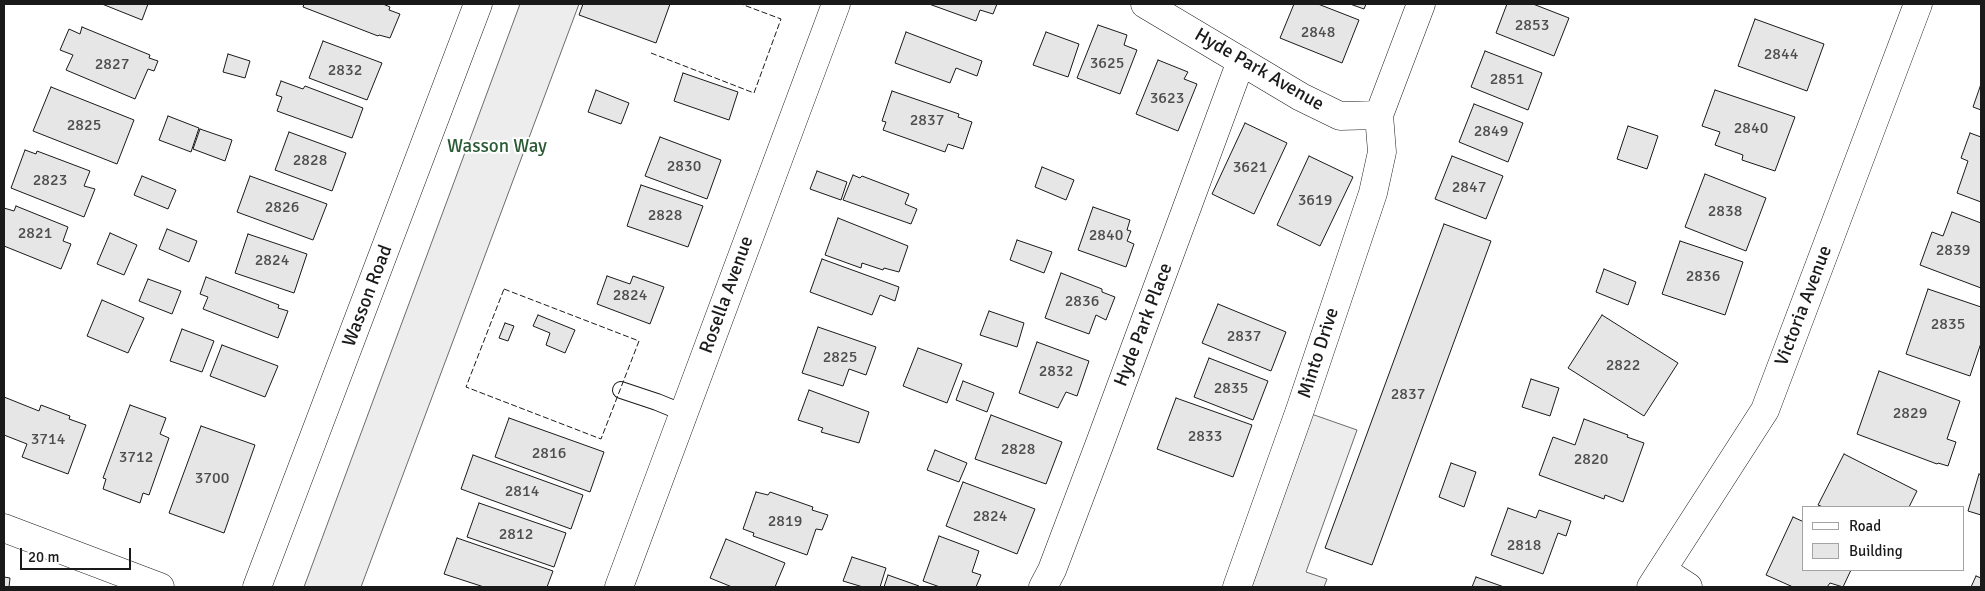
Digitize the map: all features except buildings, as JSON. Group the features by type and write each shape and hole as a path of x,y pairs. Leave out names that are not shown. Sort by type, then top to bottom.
{"street":[{"name":"Wasson Road","path":"257,587 478,4"},
{"name":"Rosella Avenue","path":"619,587 836,4"},
{"name":"Hyde Park Avenue","path":"1145,4 1300,97 1340,116 1379,115"},
{"path":"1379,115 1420,4"},
{"name":"Victoria Avenue","path":"1657,579 1765,410 1918,4"},
{"name":"Hyde Park Place","path":"1043,587 1052,570 1100,443 1241,61"},
{"name":"Minto Drive","path":"1237,587 1300,410 1373,193 1382,152 1379,115"},
{"path":"4,528 160,587"},
{"path":"1657,579 1688,587"}],"lane":[{"path":"621,390 657,402 684,414"}],"shaded area":[{"name":"Wasson Way","path":"520,4 579,4 361,587 304,587"},
{"path":"1300,410 1357,430 1306,572 1327,579 1324,587 1237,587"}],"fence":[{"path":"651,53 754,93 781,19 741,4"},
{"path":"504,289 639,341 601,439 466,387 504,289"}]}
